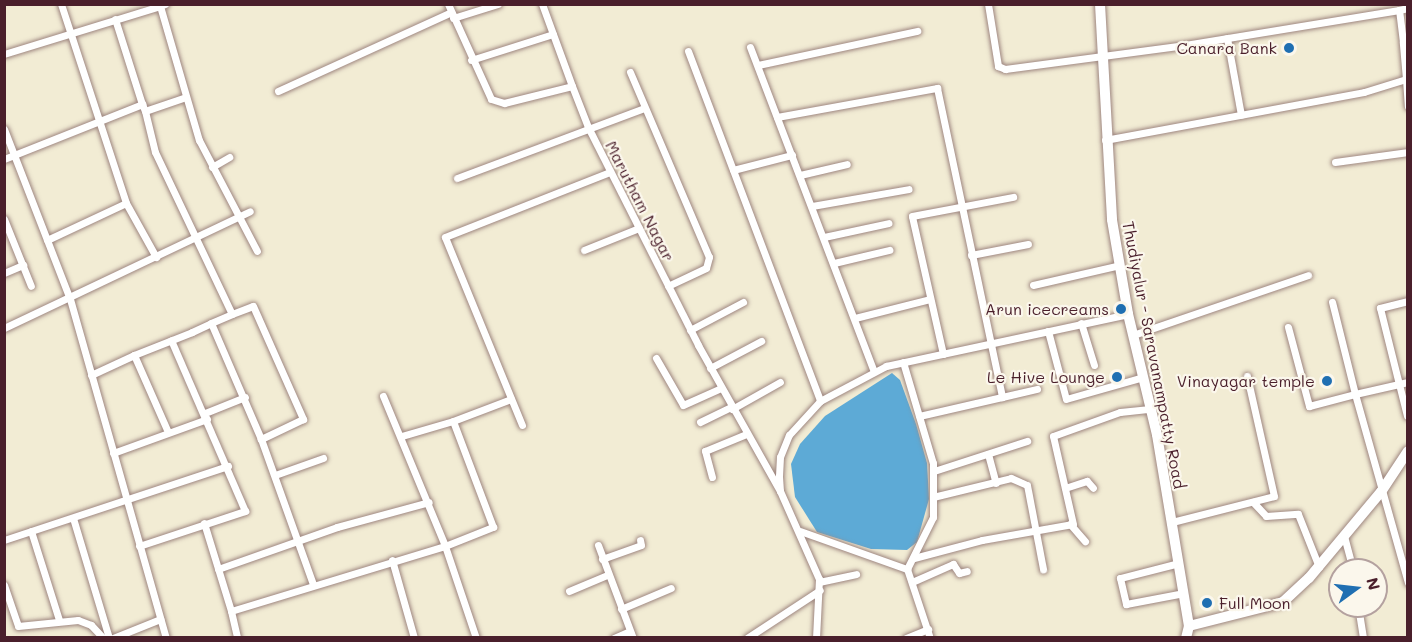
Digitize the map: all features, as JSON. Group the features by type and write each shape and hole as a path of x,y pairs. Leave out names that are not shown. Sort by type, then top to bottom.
{"main road":[{"name":"Thudiyalur - Saravanampatty Road","path":"1100,4 1105,140 1120,265 1128,314 1150,409 1172,522 1190,626 1186,638"},
{"path":"1190,626 1283,602 1319,567 1381,492 1407,451"}],"street":[{"path":"61,4 126,203 156,257"},
{"path":"278,91 450,12 498,4"},
{"name":"Marutham Nagar","path":"542,4 588,127 610,172 710,368 780,490 800,531 819,582 816,638"},
{"path":"988,4 1000,69 1227,39 1407,8"},
{"path":"4,54 162,5 199,141 257,251"},
{"path":"1399,10 1405,41 1407,106"},
{"path":"450,12 491,99 504,103 572,86"},
{"path":"116,19 155,153 232,314"},
{"path":"758,65 917,31"},
{"path":"471,60 553,34"},
{"path":"1227,39 1241,115"},
{"path":"750,47 874,371"},
{"path":"688,51 820,401"},
{"path":"630,72 709,257 706,268 668,286"},
{"path":"1105,140 1364,92 1406,79"},
{"path":"777,117 937,88 988,344 1002,397"},
{"path":"4,159 100,122 186,97"},
{"path":"457,178 588,127 644,108"},
{"path":"4,129 70,299 166,638"},
{"path":"1335,162 1407,152"},
{"path":"733,170 792,155"},
{"path":"212,167 229,157"},
{"path":"800,175 847,164"},
{"path":"522,425 445,237 610,172"},
{"path":"812,206 909,189"},
{"path":"943,354 912,216 1013,197"},
{"path":"47,240 126,203"},
{"path":"4,328 70,299 250,211"},
{"path":"4,219 31,286"},
{"path":"824,237 889,223"},
{"path":"584,250 639,228"},
{"path":"971,255 1028,244"},
{"path":"834,262 889,250"},
{"path":"4,273 23,265"},
{"path":"1033,285 1120,265"},
{"path":"1133,334 1308,275"},
{"path":"855,318 930,298"},
{"path":"1407,301 1380,308 1403,383 1407,416"},
{"path":"690,330 743,302"},
{"path":"1332,302 1407,583"},
{"path":"91,375 253,306 303,419 261,439"},
{"path":"780,490 780,457 789,435 820,401 874,371 903,362 1128,314"},
{"path":"211,323 245,397 313,584"},
{"path":"1081,323 1094,365"},
{"path":"1288,327 1309,406 1403,383"},
{"path":"1047,331 1066,399 1143,377"},
{"path":"139,546 245,511 228,466 171,340"},
{"path":"710,368 761,341"},
{"path":"134,355 168,432"},
{"path":"656,358 683,405 721,388"},
{"path":"903,362 934,471 933,517 908,569 930,638"},
{"path":"1172,522 1274,496 1276,491 1247,376"},
{"path":"700,422 780,382"},
{"path":"919,416 1036,389"},
{"path":"383,396 429,502 476,638"},
{"path":"113,453 206,416 245,397"},
{"path":"402,436 453,421 511,399"},
{"path":"1085,541 1070,524 1065,488 1053,436 1120,412 1150,409"},
{"path":"231,610 445,546 493,527 453,421"},
{"path":"712,477 705,451 746,434"},
{"path":"934,471 1027,441"},
{"path":"988,454 996,483"},
{"path":"275,475 323,458"},
{"path":"4,540 228,466"},
{"path":"933,497 1011,478 1027,485 1043,568"},
{"path":"1065,488 1087,481 1093,488"},
{"path":"218,569 298,540 429,502"},
{"path":"1252,502 1266,516 1298,514 1319,567"},
{"path":"73,518 111,638 159,619"},
{"path":"204,523 231,610 237,638"},
{"path":"914,558 1070,524"},
{"path":"31,531 59,620"},
{"path":"800,531 908,569"},
{"path":"1344,536 1350,558"},
{"path":"602,558 641,545 640,540"},
{"path":"598,545 607,575 632,634 614,638"},
{"path":"392,560 414,638"},
{"path":"1179,563 1120,578 1126,604 1184,593"},
{"path":"912,582 953,564 959,573 967,571"},
{"path":"819,582 856,574"},
{"path":"569,591 607,575"},
{"path":"4,585 18,626 59,620 86,622 103,638"},
{"path":"621,609 671,588"},
{"path":"747,638 820,590"},
{"path":"1360,618 1364,638"},
{"path":"906,638 928,629"}],"water":[{"path":"892,373 900,380 927,463 929,499 917,542 907,550 871,549 817,532 795,497 791,464 800,444 825,416"}],"place":[{"name":"Canara Bank","path":"1289,48"},
{"name":"Arun icecreams","path":"1121,309"},
{"name":"Le Hive Lounge","path":"1117,377"},
{"name":"Vinayagar temple","path":"1327,381"},
{"name":"Full Moon","path":"1207,603"}]}
